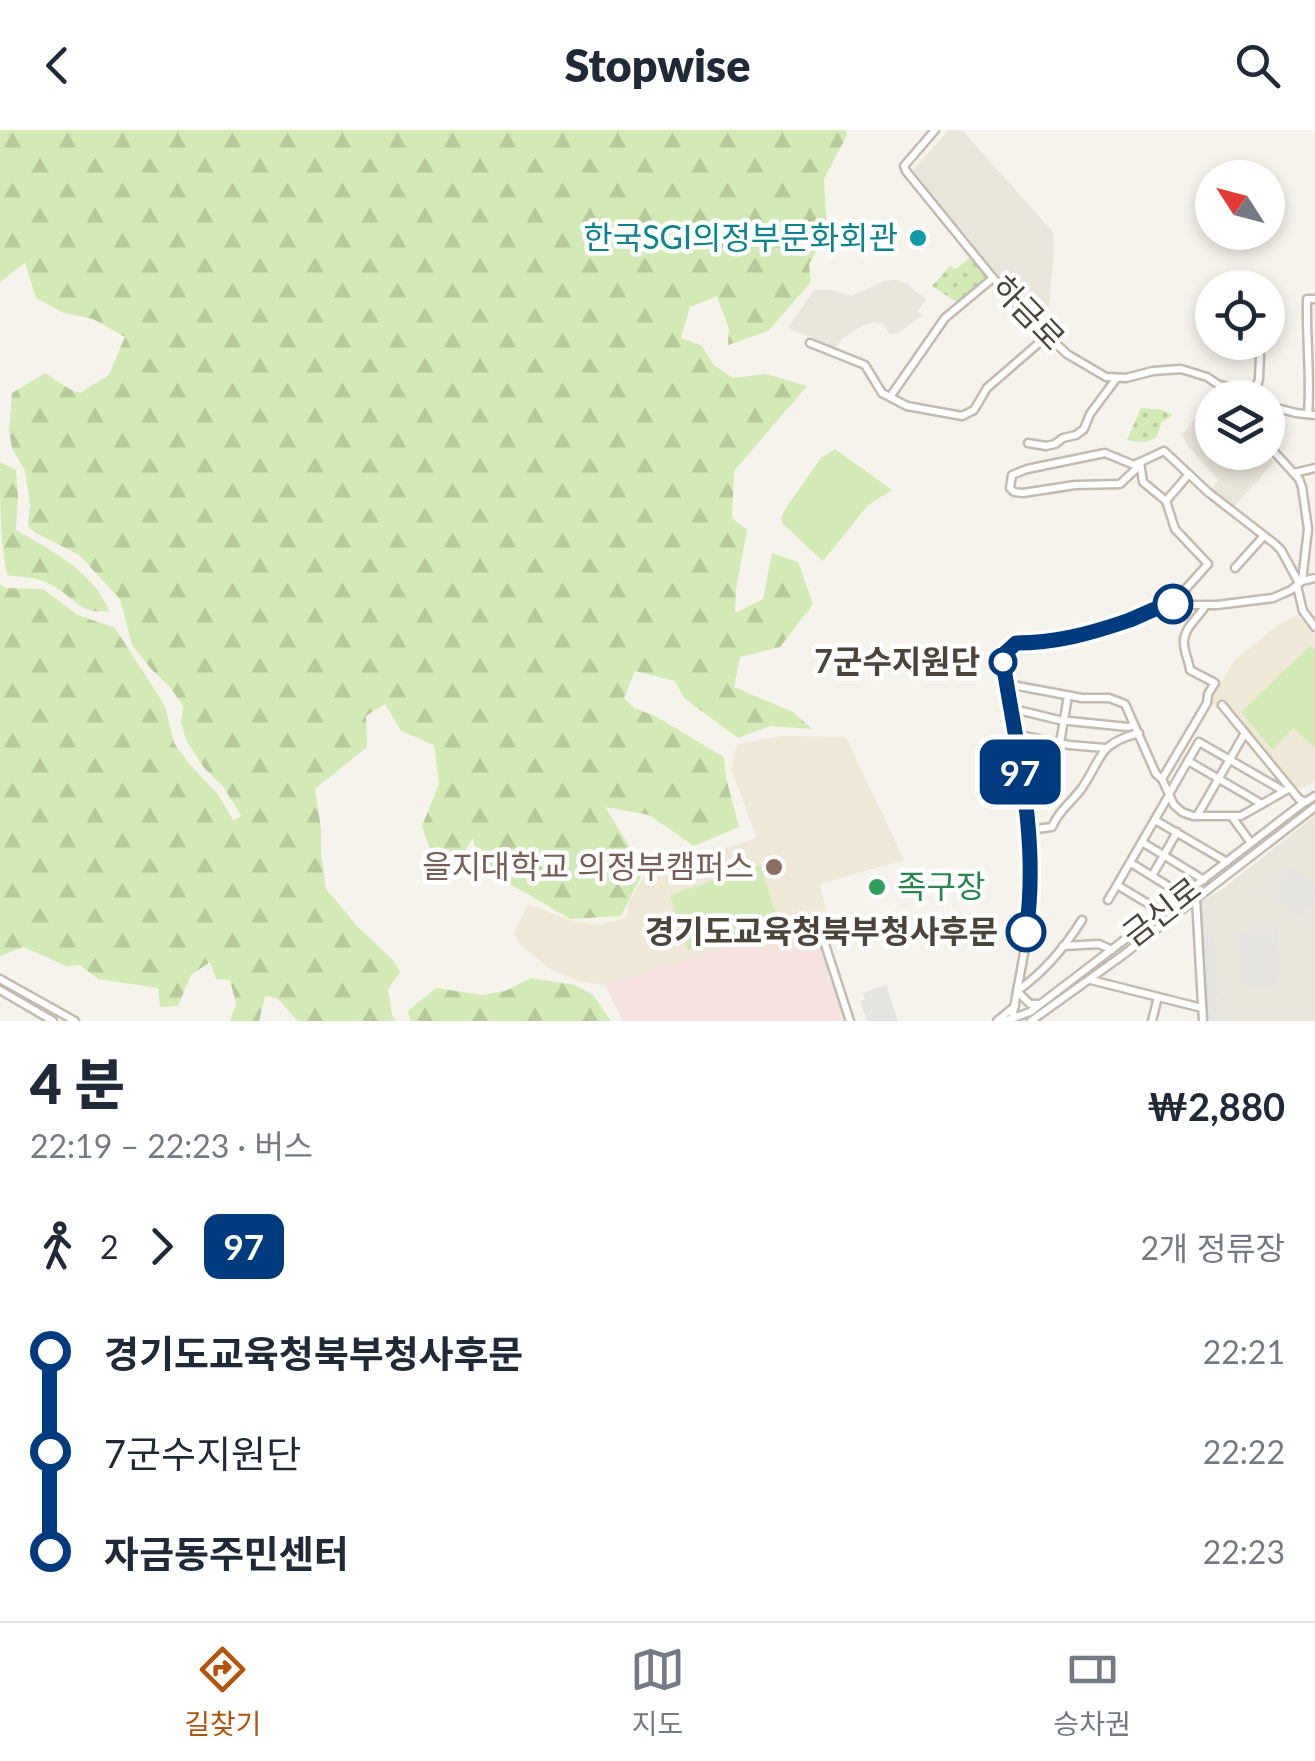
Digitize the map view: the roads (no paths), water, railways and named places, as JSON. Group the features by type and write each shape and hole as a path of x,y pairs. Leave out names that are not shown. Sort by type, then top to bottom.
{"street":[{"name":"하금로","path":"935,130 904,166 906,171 992,278 1046,336 1106,377 1117,378"},
{"path":"890,397 945,318 992,278"},
{"path":"1285,409 1312,415 1306,299 1315,299"},
{"path":"810,343 865,365 882,393 907,406 953,415 968,414 988,388 1046,336"},
{"path":"1028,443 1046,446 1076,435 1117,378 1170,368 1211,380"},
{"path":"1138,463 1120,484 1024,493 1010,488 1010,478 1015,473 1105,453 1138,463 1164,451 1281,550 1299,583"},
{"path":"1138,463 1143,482 1166,501 1175,529 1208,564 1182,593 1181,604"},
{"path":"1285,463 1302,487 1308,529 1299,583 1303,610 1315,627"},
{"path":"1294,473 1315,468"},
{"path":"1166,501 1189,474"},
{"path":"1236,568 1263,537"},
{"path":"1014,1020 1031,900 1028,830 1002,656 1018,642 1064,640 1164,605 1273,598 1315,578"},
{"path":"1162,778 1215,683 1190,670 1184,645 1188,628 1206,605"},
{"path":"1007,684 1068,696 1114,698 1124,704 1176,808 1197,816 1246,814 1286,789"},
{"path":"1060,743 1068,696"},
{"path":"1222,705 1286,789"},
{"path":"1010,708 1065,720 1134,725"},
{"path":"1014,734 1085,748 1105,748"},
{"path":"1028,830 1052,827 1105,748 1138,734"},
{"path":"1197,816 1245,734"},
{"path":"1108,900 1199,742 1299,799 1312,797"},
{"path":"1188,761 1262,804"},
{"name":"금신로","path":"1031,1021 1113,950 1312,797"},
{"name":"금신로","path":"1014,1020 1090,980 1315,807"},
{"path":"1232,817 1251,844"},
{"path":"1155,820 1227,862"},
{"path":"1152,876 1177,832"},
{"path":"1142,842 1204,880"},
{"path":"1130,862 1184,896"},
{"path":"1118,885 1162,912"},
{"path":"1196,898 1203,1021"},
{"path":"1017,991 1032,981 1082,920"},
{"path":"821,932 850,1021"},
{"path":"1063,946 1099,944 1113,950"},
{"path":"0,979 75,1021"},
{"path":"1090,980 1202,1008"},
{"path":"0,990 53,1021"},
{"path":"1017,991 1030,1004 1045,1007 1043,1021"},
{"path":"1152,1021 1158,996"},
{"path":"997,1021 1015,1005"}],"place":[{"name":"한국SGI의정부문화회관","path":"918,238"},
{"name":"7군수지원단","path":"1003,662"},
{"name":"을지대학교 의정부캠퍼스","path":"774,867"},
{"name":"족구장","path":"877,887"},
{"name":"경기도교육청북부청사후문","path":"1026,932"}]}
